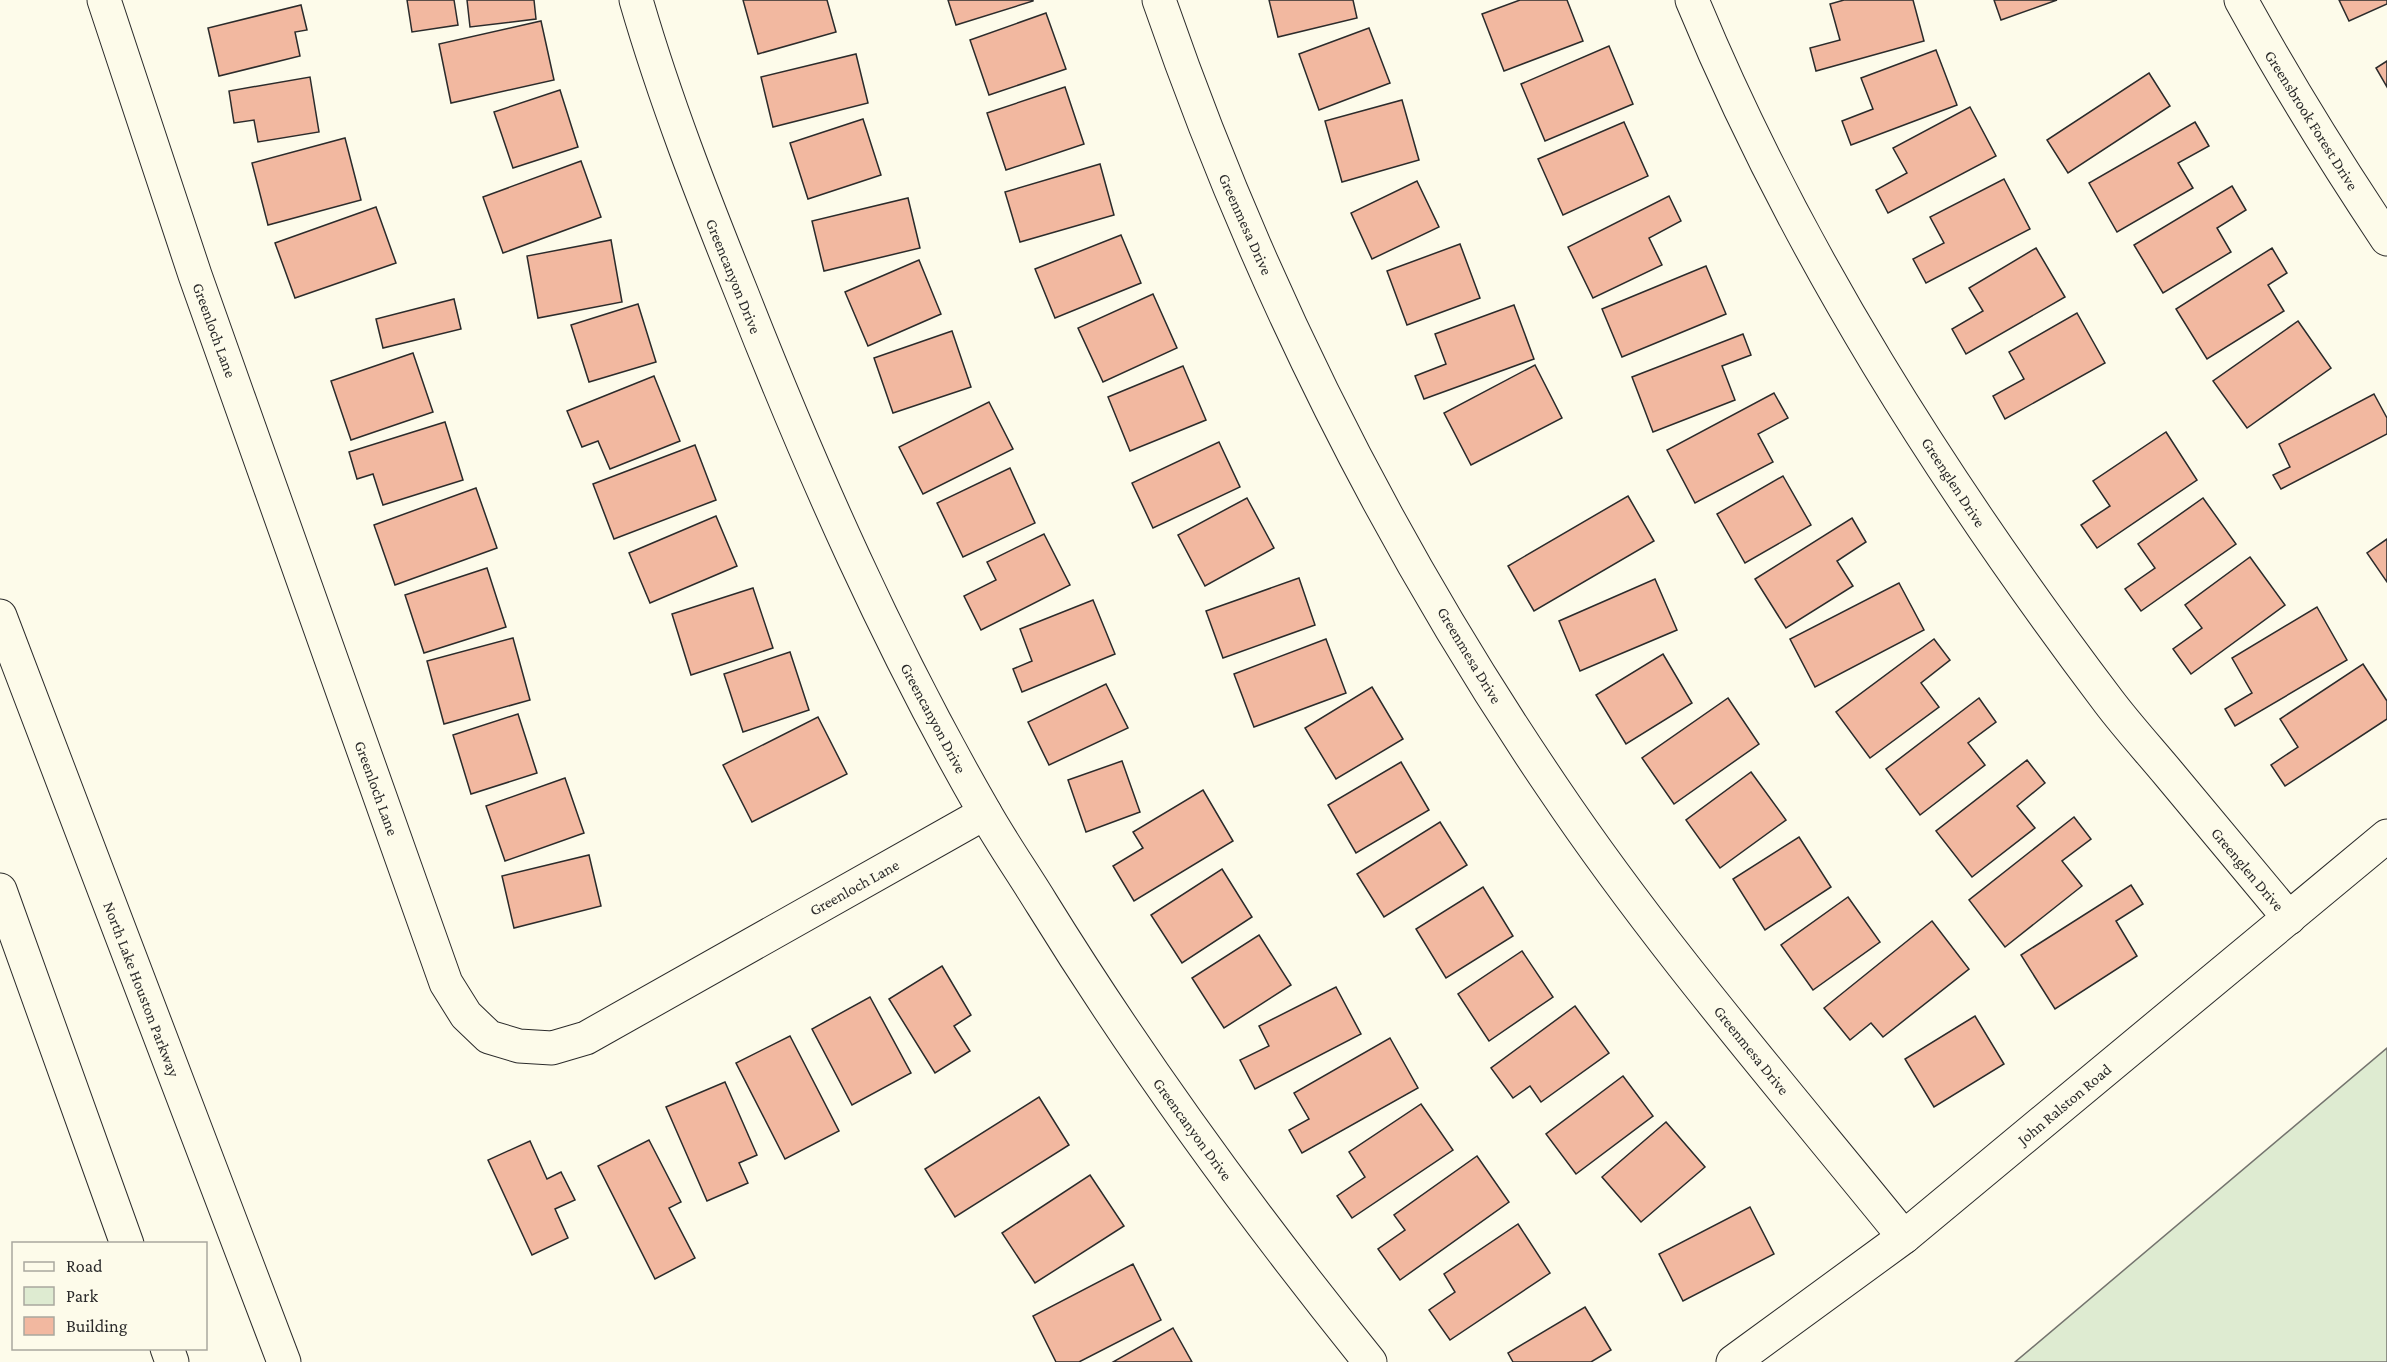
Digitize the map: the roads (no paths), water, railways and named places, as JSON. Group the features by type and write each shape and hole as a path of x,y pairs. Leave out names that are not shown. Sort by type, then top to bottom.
{"street":[{"name":"Greenloch Lane","path":"104,0 195,275 446,983 466,1016 489,1037 519,1046 552,1048 586,1038 985,813"},
{"name":"Greencanyon Drive","path":"636,0 687,155 791,419 862,576 921,697 985,813 1075,957 1174,1104 1319,1299 1370,1362"},
{"name":"Greenmesa Drive","path":"1159,0 1232,193 1305,356 1378,499 1473,664 1554,789 1652,925 1904,1237"},
{"name":"Greenglen Drive","path":"1692,0 1718,62 1768,167 1854,325 1966,503 2110,703 2289,918"},
{"name":"Greensbrook Forest Drive","path":"2241,0 2281,72 2387,239"},
{"name":"North Lake Houston Parkway","path":"0,616 284,1362"},
{"name":"John Ralston Road","path":"1733,1362 1904,1237 2387,836"},
{"path":"0,890 126,1242"}]}
